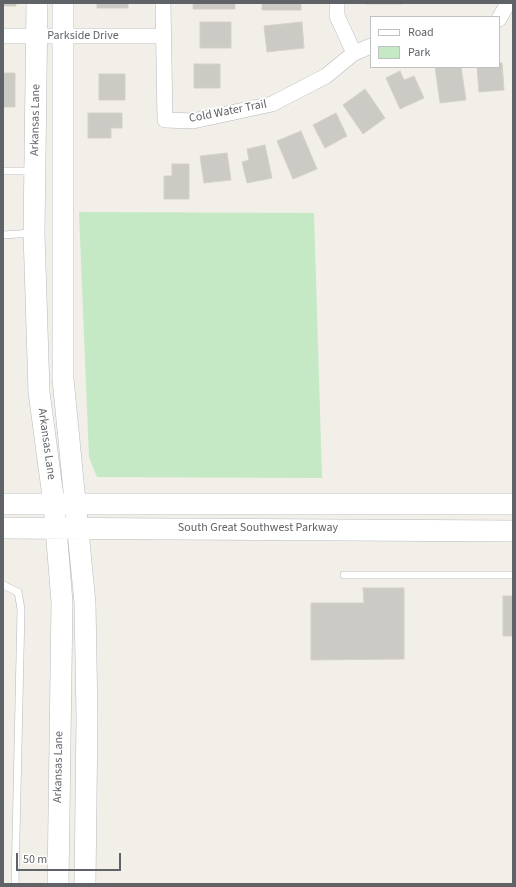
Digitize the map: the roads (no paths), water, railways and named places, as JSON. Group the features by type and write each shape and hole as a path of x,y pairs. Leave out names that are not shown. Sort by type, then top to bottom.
{"main road":[{"name":"Arkansas Lane","path":"37,3 34,233 38,392 54,504 62,602 58,884"},
{"name":"Arkansas Lane","path":"63,3 63,379 85,610 87,717 85,884"},
{"name":"South Great Southwest Parkway","path":"3,504 513,504"},
{"path":"336,504 336,529"},
{"name":"South Great Southwest Parkway","path":"3,528 78,527 513,531"}],"street":[{"path":"163,3 163,36"},
{"path":"337,3 337,16 354,53"},
{"path":"500,17 508,3"},
{"name":"Parkside Drive","path":"3,36 163,36"},
{"name":"Cold Water Trail","path":"163,36 165,120 193,121 272,104 326,76 354,53 370,46"}],"lane":[{"path":"3,171 35,171"},
{"path":"3,235 34,233"},
{"path":"344,575 513,575"},
{"path":"3,585 18,592 21,609 15,884"}]}
